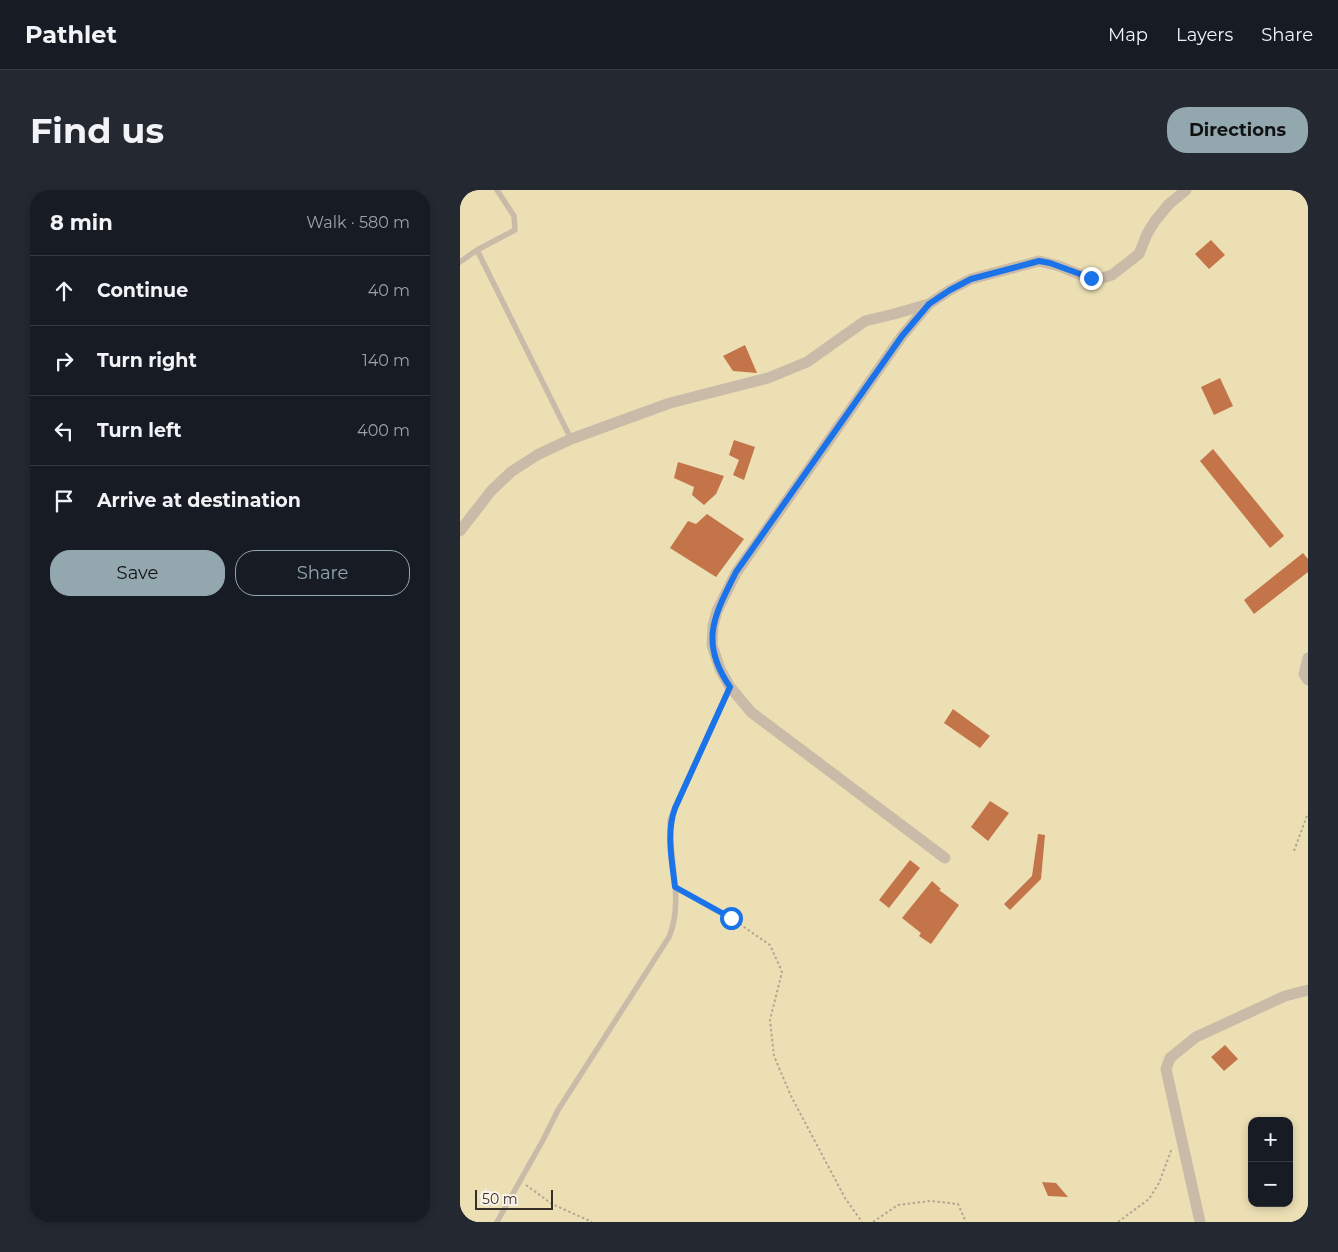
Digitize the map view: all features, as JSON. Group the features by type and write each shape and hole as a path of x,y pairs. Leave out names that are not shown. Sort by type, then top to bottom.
{"street":[{"path":"946,858 751,712 730,687 720,669 712,645 713,626 717,611 736,572 902,336 929,304 971,279 1035,261 1050,263 1099,280 1112,275 1141,252 1143,242 1151,226 1169,204 1186,190"},
{"path":"460,531 491,491 510,472 537,455 572,439 670,403 768,378 807,362 865,321 929,304"},
{"path":"1308,658 1304,674 1308,680"},
{"path":"1200,1222 1166,1069 1170,1058 1196,1037 1285,996 1308,990"}],"lane":[{"path":"460,262 477,250 515,230 514,216 497,190"},
{"path":"477,250 572,439"},
{"path":"497,1222 558,1110 669,937 674,925 676,908 670,820 730,687"}],"path":[{"path":"1294,851 1308,813"},
{"path":"675,887 731,918 770,945 782,972 770,1020 774,1056 791,1096 845,1198 862,1222"},
{"path":"1118,1222 1149,1199 1159,1183 1174,1142"},
{"path":"520,1181 552,1204 592,1222"},
{"path":"873,1222 898,1205 930,1201 958,1204 966,1222"}],"sand":[{"path":"460,190 1308,190 1308,1222 460,1222"}],"building":[{"path":"1211,240 1225,255 1209,269 1195,254"},
{"path":"745,345 757,373 733,371 723,356"},
{"path":"1220,378 1233,406 1214,415 1201,387"},
{"path":"734,440 755,447 744,480 733,475 739,460 729,455"},
{"path":"1213,449 1284,536 1270,548 1200,461"},
{"path":"678,462 724,476 716,494 704,505 692,495 694,487 674,478"},
{"path":"707,514 744,539 716,577 670,548 688,521 696,524"},
{"path":"1303,553 1308,559 1308,572 1254,614 1244,600"},
{"path":"953,709 990,736 980,748 944,723"},
{"path":"990,801 1009,813 988,841 971,827"},
{"path":"1038,834 1045,835 1041,879 1010,910 1004,904 1032,876"},
{"path":"910,860 920,868 889,908 879,900"},
{"path":"932,881 941,889 939,890 959,905 931,944 919,936 921,933 902,918"},
{"path":"1225,1045 1238,1059 1224,1071 1211,1057"},
{"path":"1042,1182 1056,1183 1068,1197 1048,1196"}],"route":[{"path":"731,918 675,887 670,820 730,687 720,669 712,645 713,626 717,611 736,572 902,336 929,304 971,279 1035,261 1044,261 1091,278"}]}
